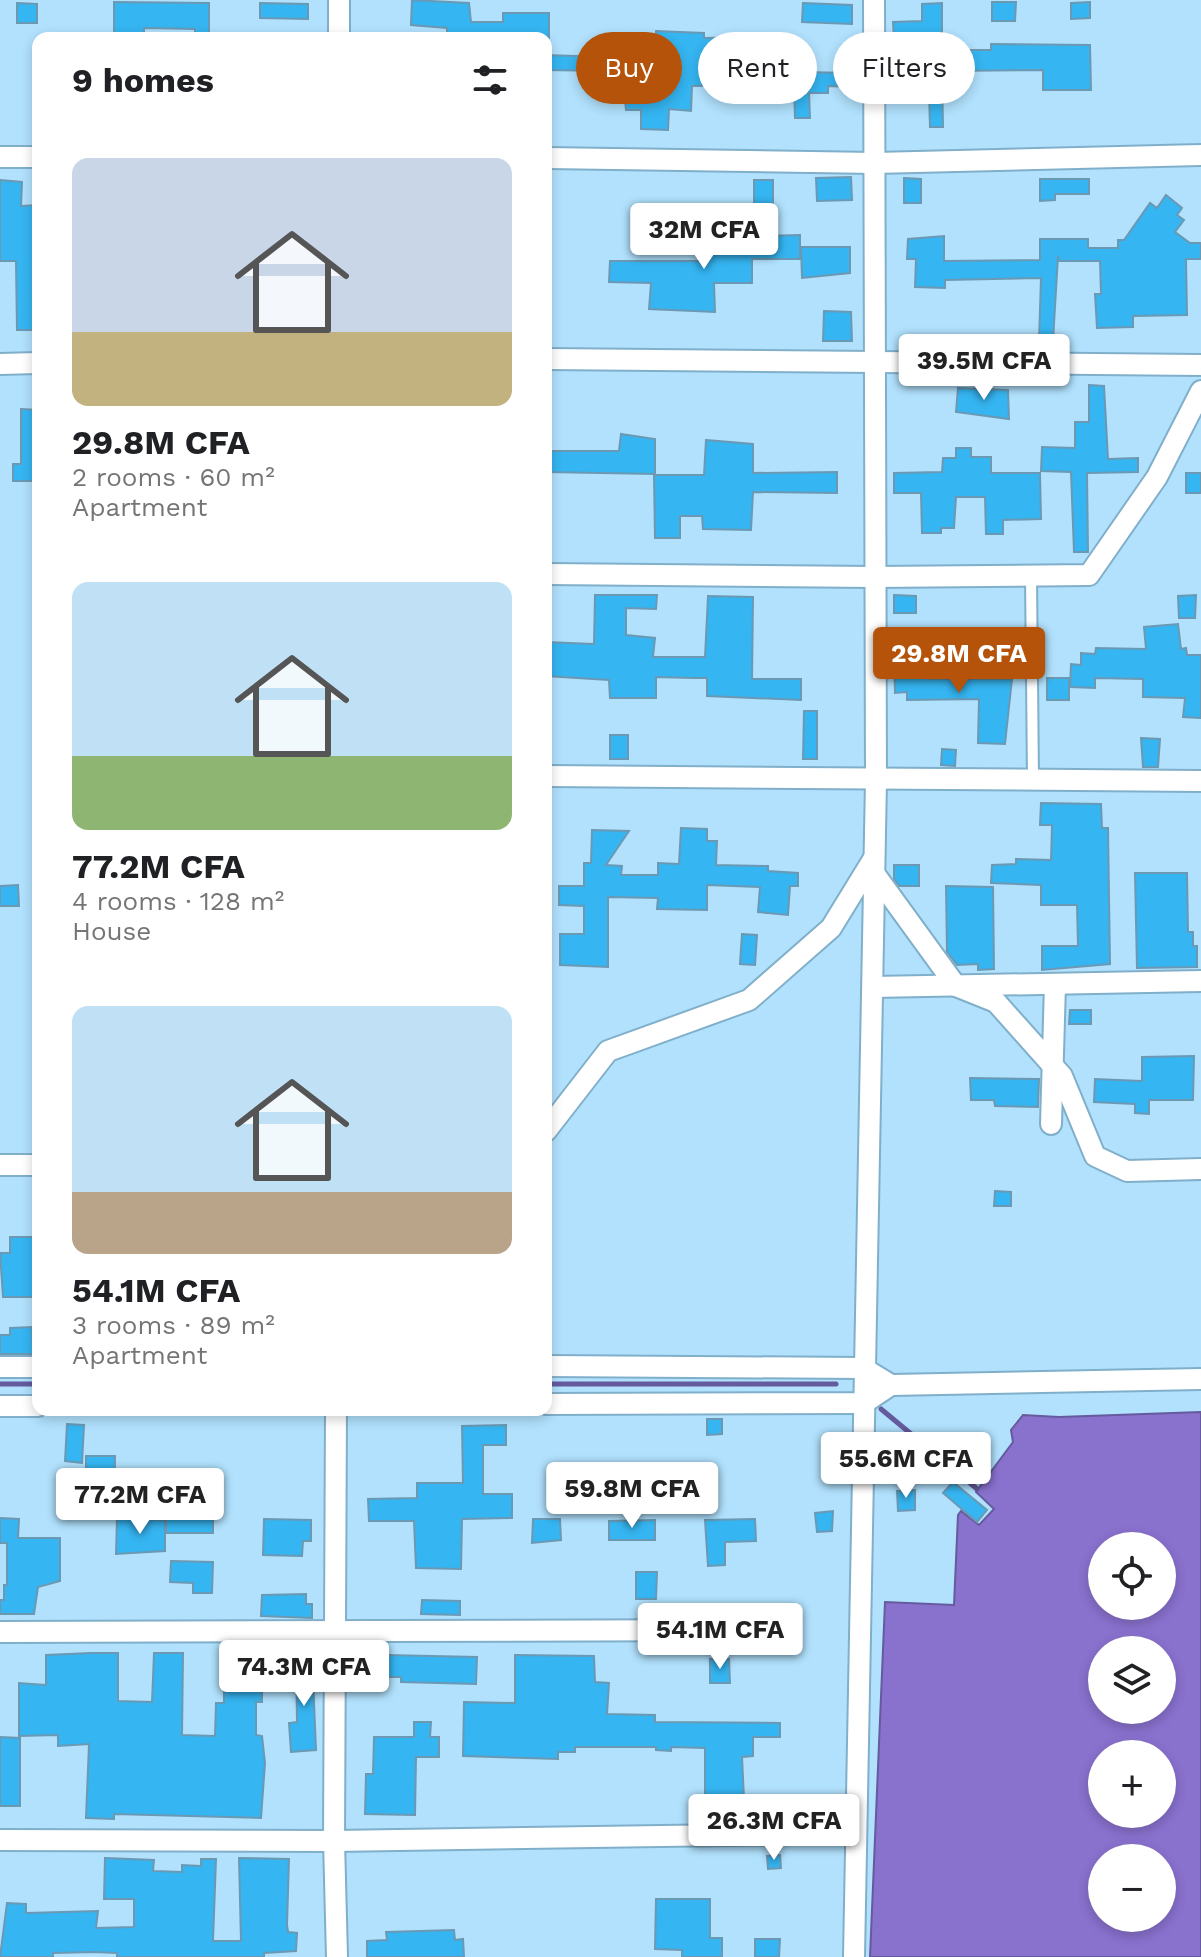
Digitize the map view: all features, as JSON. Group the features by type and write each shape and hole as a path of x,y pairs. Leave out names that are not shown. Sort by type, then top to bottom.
{"street":[{"path":"339,0 339,32"},
{"path":"854,1957 876,780 874,0"},
{"path":"552,158 875,163 1201,155"},
{"path":"0,157 32,157"},
{"path":"552,359 1201,365"},
{"path":"0,364 32,363"},
{"path":"552,574 1089,575 1157,477 1201,391"},
{"path":"552,776 1201,781"},
{"path":"874,866 956,986 996,1002 1062,1076 1095,1156 1127,1171 1201,1169"},
{"path":"552,1123 608,1051 749,1000 831,928 874,866"},
{"path":"873,987 1201,981"},
{"path":"1051,1124 1055,984"},
{"path":"0,1165 32,1165"},
{"path":"552,1366 863,1368 891,1385 1201,1379"},
{"path":"0,1367 32,1367"},
{"path":"552,1404 864,1403 891,1385"},
{"path":"0,1406 32,1406"},
{"path":"336,1416 334,1841 337,1957"},
{"path":"0,1632 753,1630"},
{"path":"0,1840 334,1841 856,1833"}],"lane":[{"path":"1031,575 1033,779"}],"shaded area":[{"path":"1201,1412 1201,1957 870,1957 885,1602 954,1605 958,1515 961,1511 979,1525 994,1509 976,1492 1013,1442 1011,1430 1023,1415 1059,1417"}],"building":[{"path":"412,0 469,3 471,22 503,22 503,13 549,13 549,32 447,32 447,28 411,25"},
{"path":"114,2 209,3 209,32 144,28 144,32 114,32"},
{"path":"992,2 1016,2 1015,21 992,21"},
{"path":"1090,2 1090,18 1071,19 1071,3"},
{"path":"17,3 37,4 37,23 17,23"},
{"path":"260,3 308,4 308,19 260,18"},
{"path":"803,3 852,5 852,24 802,22"},
{"path":"942,3 942,32 894,32 893,22 922,21 922,4"},
{"path":"682,32 698,33 698,86 692,86 691,111 669,109 668,130 641,129 641,110 626,110 625,104 682,104"},
{"path":"991,44 1090,45 1091,90 1043,90 1043,70 975,71 975,50 991,50"},
{"path":"552,55 576,56 576,70 552,70"},
{"path":"817,72 833,73 833,86 828,86 828,93 817,93"},
{"path":"794,104 809,104 810,118 795,118"},
{"path":"929,104 943,104 943,127 930,127"},
{"path":"851,177 852,200 817,201 816,178"},
{"path":"904,178 921,179 921,203 904,203"},
{"path":"1040,179 1089,179 1089,194 1055,194 1055,200 1040,201"},
{"path":"0,180 22,182 21,206 32,205 32,330 17,330 16,261 0,261"},
{"path":"754,180 773,180 773,207 754,208"},
{"path":"1166,195 1182,208 1177,215 1184,220 1175,232 1190,243 1201,243 1201,259 1186,259 1187,315 1133,316 1133,327 1097,328 1095,294 1101,294 1100,261 1058,261 1058,256 1053,341 1039,341 1041,278 945,280 945,288 915,287 916,259 907,259 908,239 944,236 944,261 1040,260 1040,239 1088,239 1088,248 1118,248 1118,240 1124,240 1150,203 1157,208"},
{"path":"800,235 800,259 752,259 752,283 714,283 715,312 649,309 651,283 609,282 610,261 704,261 704,245 724,245 724,237"},
{"path":"801,247 850,247 850,273 802,278"},
{"path":"824,311 851,312 852,341 823,341"},
{"path":"1089,385 1104,386 1108,459 1138,458 1138,472 1087,473 1088,552 1074,552 1071,472 1041,471 1042,447 1075,448 1075,422 1089,422"},
{"path":"958,388 1008,390 1009,419 956,412"},
{"path":"21,409 32,410 32,481 13,481 13,464 21,464"},
{"path":"621,434 655,439 655,474 552,472 552,451 619,451"},
{"path":"706,440 753,444 753,473 837,472 837,493 753,492 751,530 703,529 702,516 680,516 680,538 655,538 654,475 704,475"},
{"path":"956,448 971,448 971,457 991,457 991,473 1040,473 1041,519 1003,520 1003,534 986,534 985,497 956,497 954,528 941,528 941,533 922,533 921,493 894,493 894,473 942,472 943,458 956,458"},
{"path":"1186,473 1201,473 1201,493 1186,493"},
{"path":"595,595 657,595 656,609 626,608 626,635 655,638 653,657 705,657 708,596 753,597 752,679 801,679 801,700 707,696 707,678 656,677 656,698 610,698 609,680 552,676 552,642 594,644"},
{"path":"894,595 916,596 916,613 894,613"},
{"path":"1196,595 1195,618 1179,618 1178,596"},
{"path":"1178,624 1181,649 1186,648 1187,655 1201,655 1201,718 1183,717 1185,698 1143,697 1143,679 1095,678 1095,688 1070,687 1071,664 1081,665 1081,653 1095,654 1096,648 1146,649 1144,627"},
{"path":"894,657 928,658 927,679 1012,679 1005,744 978,743 979,699 907,700 907,692 895,693"},
{"path":"1047,678 1069,678 1069,700 1047,700"},
{"path":"804,711 817,711 817,759 803,759"},
{"path":"610,735 628,735 628,759 610,759"},
{"path":"1141,738 1160,739 1158,767 1143,767"},
{"path":"942,749 956,750 955,766 941,765"},
{"path":"1041,803 1101,804 1102,828 1108,828 1110,964 1042,970 1042,946 1078,946 1077,905 1041,905 1041,885 991,883 992,865 1016,864 1016,859 1051,860 1052,825 1040,825"},
{"path":"681,828 707,829 707,841 717,841 716,865 768,866 768,871 798,873 798,886 790,886 788,915 758,912 760,887 707,885 707,910 657,909 658,898 608,897 608,967 560,965 560,934 584,934 584,906 559,905 559,886 584,886 584,863 591,863 592,830 629,831 606,865 622,866 621,875 658,875 658,863 679,864"},
{"path":"894,865 919,865 919,886 899,886 894,879"},
{"path":"1135,873 1187,873 1188,932 1193,932 1193,946 1197,946 1197,967 1137,968"},
{"path":"18,885 19,906 0,906 0,886"},
{"path":"946,886 993,887 994,969 978,970 978,964 957,965 947,952"},
{"path":"742,934 757,935 755,965 740,964"},
{"path":"1070,1010 1091,1010 1091,1024 1069,1024"},
{"path":"1194,1056 1193,1100 1149,1100 1149,1114 1135,1113 1135,1104 1094,1102 1095,1079 1142,1081 1142,1057"},
{"path":"970,1078 1039,1079 1038,1107 995,1106 994,1100 971,1100"},
{"path":"995,1191 1011,1192 1011,1206 994,1206"},
{"path":"10,1237 32,1237 32,1297 3,1297 0,1253 10,1253"},
{"path":"32,1327 32,1354 0,1354 0,1335 10,1335 10,1328"},
{"path":"707,1419 722,1419 722,1434 707,1435"},
{"path":"67,1424 84,1425 82,1463 65,1461"},
{"path":"506,1425 506,1445 483,1445 483,1494 512,1494 512,1518 462,1519 461,1569 416,1568 414,1521 369,1521 368,1499 417,1498 417,1483 463,1483 462,1426"},
{"path":"86,1456 115,1456 114,1519 68,1517 68,1493 86,1494"},
{"path":"953,1482 987,1510 977,1522 943,1493"},
{"path":"915,1490 915,1510 898,1511 897,1491"},
{"path":"833,1511 832,1531 817,1532 815,1513"},
{"path":"0,1518 19,1519 18,1538 60,1538 60,1581 38,1587 34,1614 0,1614 0,1600 4,1600 4,1585 7,1585 7,1543 0,1543"},
{"path":"117,1518 165,1520 165,1551 116,1554"},
{"path":"166,1519 213,1519 213,1533 166,1533"},
{"path":"264,1519 311,1520 311,1541 303,1541 302,1556 263,1555"},
{"path":"533,1519 560,1519 561,1540 532,1543"},
{"path":"755,1519 756,1541 725,1542 725,1565 708,1566 705,1520"},
{"path":"655,1520 655,1540 609,1540 609,1521"},
{"path":"171,1561 213,1562 212,1593 193,1593 193,1583 170,1582"},
{"path":"636,1572 657,1572 656,1599 636,1599"},
{"path":"306,1594 306,1604 312,1604 312,1618 261,1616 262,1595"},
{"path":"422,1600 460,1601 460,1615 421,1614"},
{"path":"118,1653 118,1701 152,1702 154,1653 183,1653 182,1735 215,1736 216,1703 224,1703 224,1677 234,1678 235,1658 257,1659 256,1686 262,1686 262,1702 256,1702 256,1735 262,1736 265,1763 261,1818 114,1814 114,1819 86,1818 89,1744 58,1746 58,1735 19,1736 19,1683 46,1685 46,1655"},
{"path":"296,1655 312,1655 316,1750 291,1752 289,1723 297,1722"},
{"path":"386,1655 477,1657 476,1684 401,1682 401,1677 387,1677"},
{"path":"515,1655 594,1656 595,1682 609,1683 607,1714 655,1715 655,1722 780,1723 780,1737 753,1737 753,1756 742,1757 744,1799 752,1799 753,1816 705,1816 705,1748 671,1747 671,1751 656,1750 656,1747 575,1747 575,1752 558,1752 558,1759 463,1756 464,1702 515,1703"},
{"path":"710,1659 729,1659 730,1683 710,1683"},
{"path":"414,1722 431,1722 430,1737 439,1737 439,1757 416,1757 415,1815 365,1814 366,1774 373,1774 374,1737 414,1737"},
{"path":"0,1737 20,1738 20,1806 0,1806"},
{"path":"780,1855 781,1868 768,1869 767,1856"},
{"path":"105,1858 154,1860 153,1871 182,1872 182,1865 201,1866 201,1859 216,1859 213,1941 241,1941 239,1858 289,1859 287,1925 288,1932 297,1933 296,1951 264,1953 264,1957 117,1957 117,1953 94,1952 53,1953 53,1957 0,1957 7,1903 26,1904 26,1913 98,1911 96,1928 134,1927 134,1899 104,1899"},
{"path":"656,1899 710,1899 710,1938 722,1938 722,1957 682,1957 682,1950 655,1949"},
{"path":"454,1930 455,1940 463,1939 464,1957 367,1957 367,1941 387,1940 386,1932"},
{"path":"755,1939 780,1939 779,1957 755,1957"}],"waterway":[{"path":"0,1384 32,1384"},
{"path":"552,1384 836,1384"},
{"path":"881,1409 963,1477"},
{"path":"970,1483 977,1489"}]}
